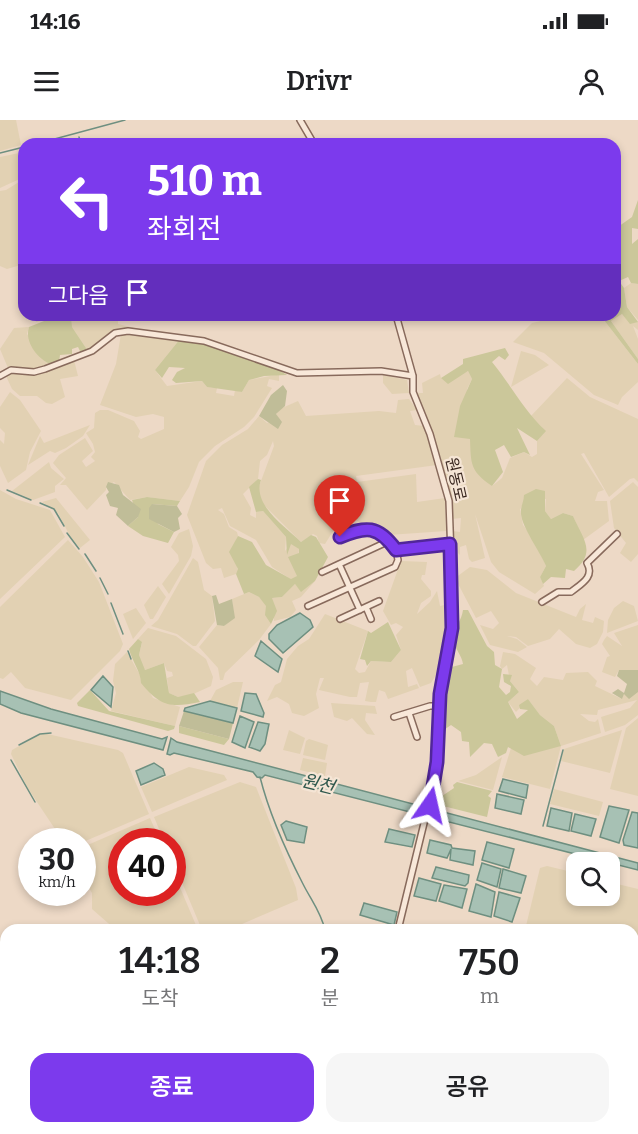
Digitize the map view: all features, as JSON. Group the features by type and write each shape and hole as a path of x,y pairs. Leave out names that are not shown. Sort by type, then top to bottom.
{"street":[{"path":"300,120 310,138"},
{"name":"원동로","path":"398,321 413,376 416,401 430,434 449,501 452,628 439,706 437,762 430,805 400,924"},
{"path":"0,376 11,370 34,372 72,359 92,351 122,332 204,341 297,373 381,371 413,376"},
{"path":"308,606 395,567 398,560 396,550 380,532 360,528 340,537"},
{"path":"542,602 558,592 571,592 578,587 590,575 591,570 587,563 617,534"},
{"path":"322,572 389,541"},
{"path":"396,550 450,544"},
{"path":"339,564 349,587 371,619"},
{"path":"340,619 379,601"},
{"path":"394,717 439,706"},
{"path":"409,713 417,737"}],"shaded area":[{"path":"0,120 16,120 20,138 18,146 0,151"},
{"path":"18,153 18,180 0,188 0,157"},
{"path":"18,183 18,266 7,269 0,266 0,191"},
{"path":"638,200 638,229 632,228 632,244 638,239 638,284 631,283 628,277 621,280 621,225 632,217"},
{"path":"631,283 638,284 638,320 627,307 624,288"},
{"path":"621,284 624,288 627,307 638,322 630,324 622,314"},
{"path":"621,315 638,322 638,330 633,326 638,339 638,359 611,321 621,321"},
{"path":"44,321 71,321 72,327 88,351 81,353 78,347 72,349 72,354 60,355 59,362 53,365 47,363 37,355 30,344 29,327"},
{"path":"55,321 118,321 118,324 139,329 122,330 88,351 72,327"},
{"path":"605,321 638,364 638,382 622,397 618,405 594,395 544,353 513,342 532,323"},
{"path":"605,321 611,321 638,359 638,364"},
{"path":"29,327 27,334 53,365 34,370 8,368 0,349 14,328"},
{"path":"121,334 180,339 155,370 167,386 202,381 207,387 217,388 216,393 234,396 235,390 242,392 249,380 279,375 279,381 269,379 267,386 272,388 254,417 244,427 215,446 199,462 189,487 180,501 147,497 130,500 114,482 106,487 106,490 87,510 66,485 60,485 66,478 53,463 59,455 85,438 93,451 82,461 86,467 95,461 91,457 95,452 93,444 86,433 94,428 95,413 108,410 134,421 140,431 138,437 141,439 164,429 164,417 153,414 136,417 100,405 116,364"},
{"path":"180,339 235,352 263,362 287,375 264,376 249,380 242,392 207,387 202,381 176,383 172,380 177,372 185,368 169,367 162,378 155,370"},
{"path":"505,348 509,355 505,360 499,356 492,362 531,415 546,431 537,441 517,428 530,455 524,452 511,457 504,445 495,450 503,472 492,486 479,476 473,466 470,439 454,437 460,406 472,379 468,371 448,384 441,378 463,364 463,359"},
{"path":"521,351 535,355 549,365 511,387"},
{"path":"74,360 78,376 60,379 65,397 52,404 46,403 37,396 20,396 12,389 6,376 16,372 34,374"},
{"path":"468,371 472,379 467,389 470,439 492,486 502,478 510,458 524,452 532,457 537,454 537,441 545,431 530,417 567,378 590,397 638,419 638,482 634,478 630,479 609,497 584,453 581,454 604,490 598,492 595,501 607,501 609,521 583,540 573,516 563,513 551,519 545,511 546,499 524,501 520,510 523,525 533,538 546,566 540,577 544,586 535,594 499,572 491,562 475,514 485,558 472,562 469,559 466,545 460,547 460,555 453,548 453,531 460,532 461,518 452,519 447,480 416,393 423,393 422,383 440,374 441,378 451,379"},
{"path":"383,375 407,380 409,393 392,394 383,383"},
{"path":"283,385 287,391 285,406 276,414 282,422 278,429 259,416 271,395"},
{"path":"10,392 20,400 41,431 30,452 26,470 8,483 0,466 0,440 4,444 5,433 0,428 0,407"},
{"path":"409,399 417,410 410,411 415,425 424,426 437,465 356,476 357,482 416,474 417,502 445,498 446,531 388,535 372,525 367,526 349,517 338,523 325,544 319,543 317,536 313,534 301,542 263,504 258,495 258,489 274,446 273,441 267,455 260,461 258,479 243,494 251,508 250,515 256,518 256,512 263,511 286,537 285,551 291,543 299,549 297,576 292,580 272,567 256,540 230,526 222,508 218,510 224,514 229,527 237,532 238,536 232,549 238,570 236,574 224,578 221,568 213,569 206,563 187,515 206,461 222,445 248,429 259,416 267,423 278,419 276,414 282,408 298,401 306,416 379,411 396,413 398,400"},
{"path":"90,425 83,436 66,448 55,453 50,451 28,465 40,436 44,443"},
{"path":"49,462 51,468 64,479 55,486 55,492 33,500 12,491"},
{"path":"258,479 261,480 259,489 261,498 279,522 301,542 311,535 316,537 328,557 315,581 301,592 295,584 282,597 272,598 277,611 271,624 265,615 266,606 259,597 249,592 244,594 236,574 238,569 229,552 238,536 252,542 266,565 291,579 297,576 288,557 299,553 299,549 291,544 287,555 286,537 263,511 256,512 249,487"},
{"path":"108,482 119,485 123,495 141,509 138,517 128,526 116,515 118,508 110,506 106,495 109,492 106,487"},
{"path":"633,482 638,487 638,554 631,562 620,553 626,543 614,528 610,501"},
{"path":"536,489 545,491 545,511 551,519 563,513 573,516 586,545 585,558 574,571 566,569 565,578 551,577 543,584 540,577 546,566 521,514 524,495"},
{"path":"0,490 16,499 50,510 65,537 0,599"},
{"path":"147,497 180,501 177,506 152,504 158,524 174,532 168,543 143,536 128,526 138,517 132,500"},
{"path":"56,498 90,540 80,548 72,540 58,513 42,502"},
{"path":"152,504 177,506 182,514 178,518 180,529 174,532 149,519 149,508"},
{"path":"189,529 193,546 191,556 169,594 162,584 179,561 178,555 171,547 179,533"},
{"path":"68,540 83,557 99,582 123,644 120,651 71,700 25,688 11,672 3,679 0,678 0,607"},
{"path":"193,558 198,562 204,590 212,596 215,621 196,646 177,634 151,626 158,620"},
{"path":"401,561 427,562 425,575 422,575 421,579 431,591 431,596 421,603 417,614 430,602 437,591 440,606 449,604 449,626 443,663 431,683 420,687 412,668 406,671 408,687 417,684 419,688 388,699 385,692 379,690 376,702 371,702 365,701 369,682 360,683 357,697 350,697 319,690 324,678 320,678 316,694 319,708 304,716 292,713 289,704 277,697 267,701 275,685 281,682 287,659 298,646 309,639 325,614 368,631 355,669 359,673 365,672 371,661 391,662 401,650 396,635 403,627 396,623 391,625 383,611"},
{"path":"470,567 487,570 516,593 576,617 586,604 582,620 593,623 595,617 604,621 603,632 597,644 590,648 576,644 559,629 550,639 528,646 516,637 507,636 517,639 527,647 518,652 490,645 480,625 493,629 499,623 491,611 476,618 455,578"},
{"path":"315,581 301,597 292,601 296,610 290,617 274,621 272,598 282,597 295,584 301,591"},
{"path":"158,586 166,597 153,619 150,619 144,605"},
{"path":"249,592 259,597 267,606 271,624 259,640 225,673 223,680 220,680 218,668 199,647 217,625 224,626 234,617 232,599"},
{"path":"216,595 219,604 232,599 235,618 224,626 217,625 212,596"},
{"path":"623,601 634,606 638,621 607,633 608,620 614,608"},
{"path":"136,608 146,623 133,639 123,614"},
{"path":"463,610 468,610 487,646 494,652 495,665 502,669 499,687 506,695 510,692 511,686 504,682 503,674 512,675 510,681 519,692 508,702 517,719 528,710 520,709 519,705 528,699 540,715 554,726 561,746 524,756 508,747 506,753 498,757 492,744 484,743 470,757 469,742 462,741 461,732 451,725 441,732 442,696 448,668 463,664 453,639"},
{"path":"388,622 401,650 391,662 371,661 367,666 365,660 360,659 368,631 371,633"},
{"path":"638,625 638,670 619,670 615,677 602,672 607,657 610,656 602,644 607,636 622,646 614,633"},
{"path":"148,628 176,636 206,659 213,677 211,686 189,696 178,697 169,693 167,678 173,676 172,672 167,671 164,663 145,670 141,665 139,655 142,643 138,639"},
{"path":"138,639 142,642 139,655 145,670 164,663 169,693 178,697 194,693 200,702 181,705 167,704 148,691 141,683 129,649"},
{"path":"127,652 153,698 180,707 175,726 111,711 116,693 113,681 115,664"},
{"path":"503,652 515,654 536,668 530,679 537,686 544,677 563,680 566,673 588,672 597,681 595,686 622,699 624,693 638,692 638,715 625,725 605,732 601,717 630,708 637,700 598,710 597,715 580,714 589,721 595,722 598,719 601,733 561,746 554,726 540,715 528,699 516,712 508,702 519,692 510,681 507,665 502,669 500,666"},
{"path":"619,670 638,670 638,692 629,699 624,694 622,699 612,693 618,689 624,693 627,684 617,676"},
{"path":"233,682 243,682 237,708 210,701 216,690"},
{"path":"90,690 109,711 175,726 174,729 168,731 78,706 77,703"},
{"path":"331,703 375,706 377,714 366,713 365,720 375,735 367,734 352,718 347,721 334,717"},
{"path":"184,711 233,723 229,739 179,726"},
{"path":"638,718 638,796 610,789 626,728"},
{"path":"179,726 229,739 224,745 179,733"},
{"path":"289,730 305,738 300,754 283,750"},
{"path":"622,730 610,773 561,761 564,749"},
{"path":"43,733 118,750 123,753 149,814 116,828 108,828 108,831 96,836 96,828 54,828 27,787 11,754 12,750"},
{"path":"309,739 328,745 325,760 303,755 306,741"},
{"path":"561,746 550,789 502,777 511,748"},
{"path":"502,757 493,790 458,781 476,775"},
{"path":"303,758 327,763 325,776 300,770"},
{"path":"189,767 224,775 227,780 152,812 141,787"},
{"path":"240,782 256,787 296,888 298,900 242,924 199,924 186,892 186,828 159,828 154,817"},
{"path":"457,782 492,791 488,796 491,798 487,817 443,806 439,798 454,788 453,785"},
{"path":"554,789 603,802 599,816 550,804"},
{"path":"150,818 154,828 127,828"},
{"path":"108,836 108,906 186,906 186,902 195,924 109,924 92,909 92,906 96,906 96,841"},
{"path":"547,866 566,871 566,906 620,906 620,885 638,889 638,924 526,924 540,868"}],"water":[{"path":"300,613 310,620 313,627 283,653 269,639 269,634 277,625"},
{"path":"261,641 282,659 278,672 255,656"},
{"path":"103,676 113,687 111,707 91,690"},
{"path":"0,691 51,709 162,739 167,737 163,750 21,713 0,704"},
{"path":"245,693 256,694 264,713 263,717 241,711"},
{"path":"210,701 237,708 233,723 184,711 185,708"},
{"path":"240,716 254,722 245,748 232,742"},
{"path":"258,722 269,724 265,744 260,751 249,747"},
{"name":"원천","path":"171,738 177,742 596,852 567,852 265,775 262,778 257,777 253,772 174,753 167,754"},
{"path":"154,763 163,769 165,775 141,785 136,771"},
{"path":"503,779 528,785 526,798 499,791"},
{"path":"497,794 524,800 521,814 495,808"},
{"path":"609,806 629,810 619,843 600,837"},
{"path":"551,808 572,813 569,831 547,826"},
{"path":"632,812 638,813 638,848 624,845 623,840"},
{"path":"575,814 596,819 591,836 571,831"},
{"path":"286,821 307,827 304,843 287,840 281,825"},
{"path":"389,829 415,835 412,847 385,842"},
{"path":"430,840 451,845 452,848 475,851 473,865 450,860 451,849 447,858 427,853"},
{"path":"487,842 514,849 509,868 482,860"},
{"path":"620,858 638,863 638,870 620,865"},
{"path":"482,863 501,869 497,887 477,880"},
{"path":"436,867 469,875 468,883 465,886 432,878"},
{"path":"503,869 526,876 521,893 499,888"},
{"path":"419,878 441,884 436,901 414,896"},
{"path":"476,884 495,892 491,917 469,911"},
{"path":"444,885 467,889 462,908 439,901"},
{"path":"499,892 520,898 512,922 494,916"},
{"path":"364,903 397,912 394,924 360,915"}],"waterway":[{"path":"58,138 125,120"},
{"path":"0,153 18,148"},
{"path":"7,490 31,500"},
{"path":"40,503 54,509 64,526"},
{"path":"67,533 79,549"},
{"path":"85,554 96,571"},
{"path":"100,578 108,594"},
{"path":"111,603 123,634"},
{"path":"128,651 131,659"},
{"path":"19,745 40,734 51,733"},
{"path":"543,826 563,750"},
{"path":"11,760 35,802"},
{"path":"260,777 278,832 323,924"}],"route":[{"path":"340,537 360,528 367,528 380,532 396,550 450,544 453,594 452,628 440,694 437,720 439,739 437,762 430,805"}]}
